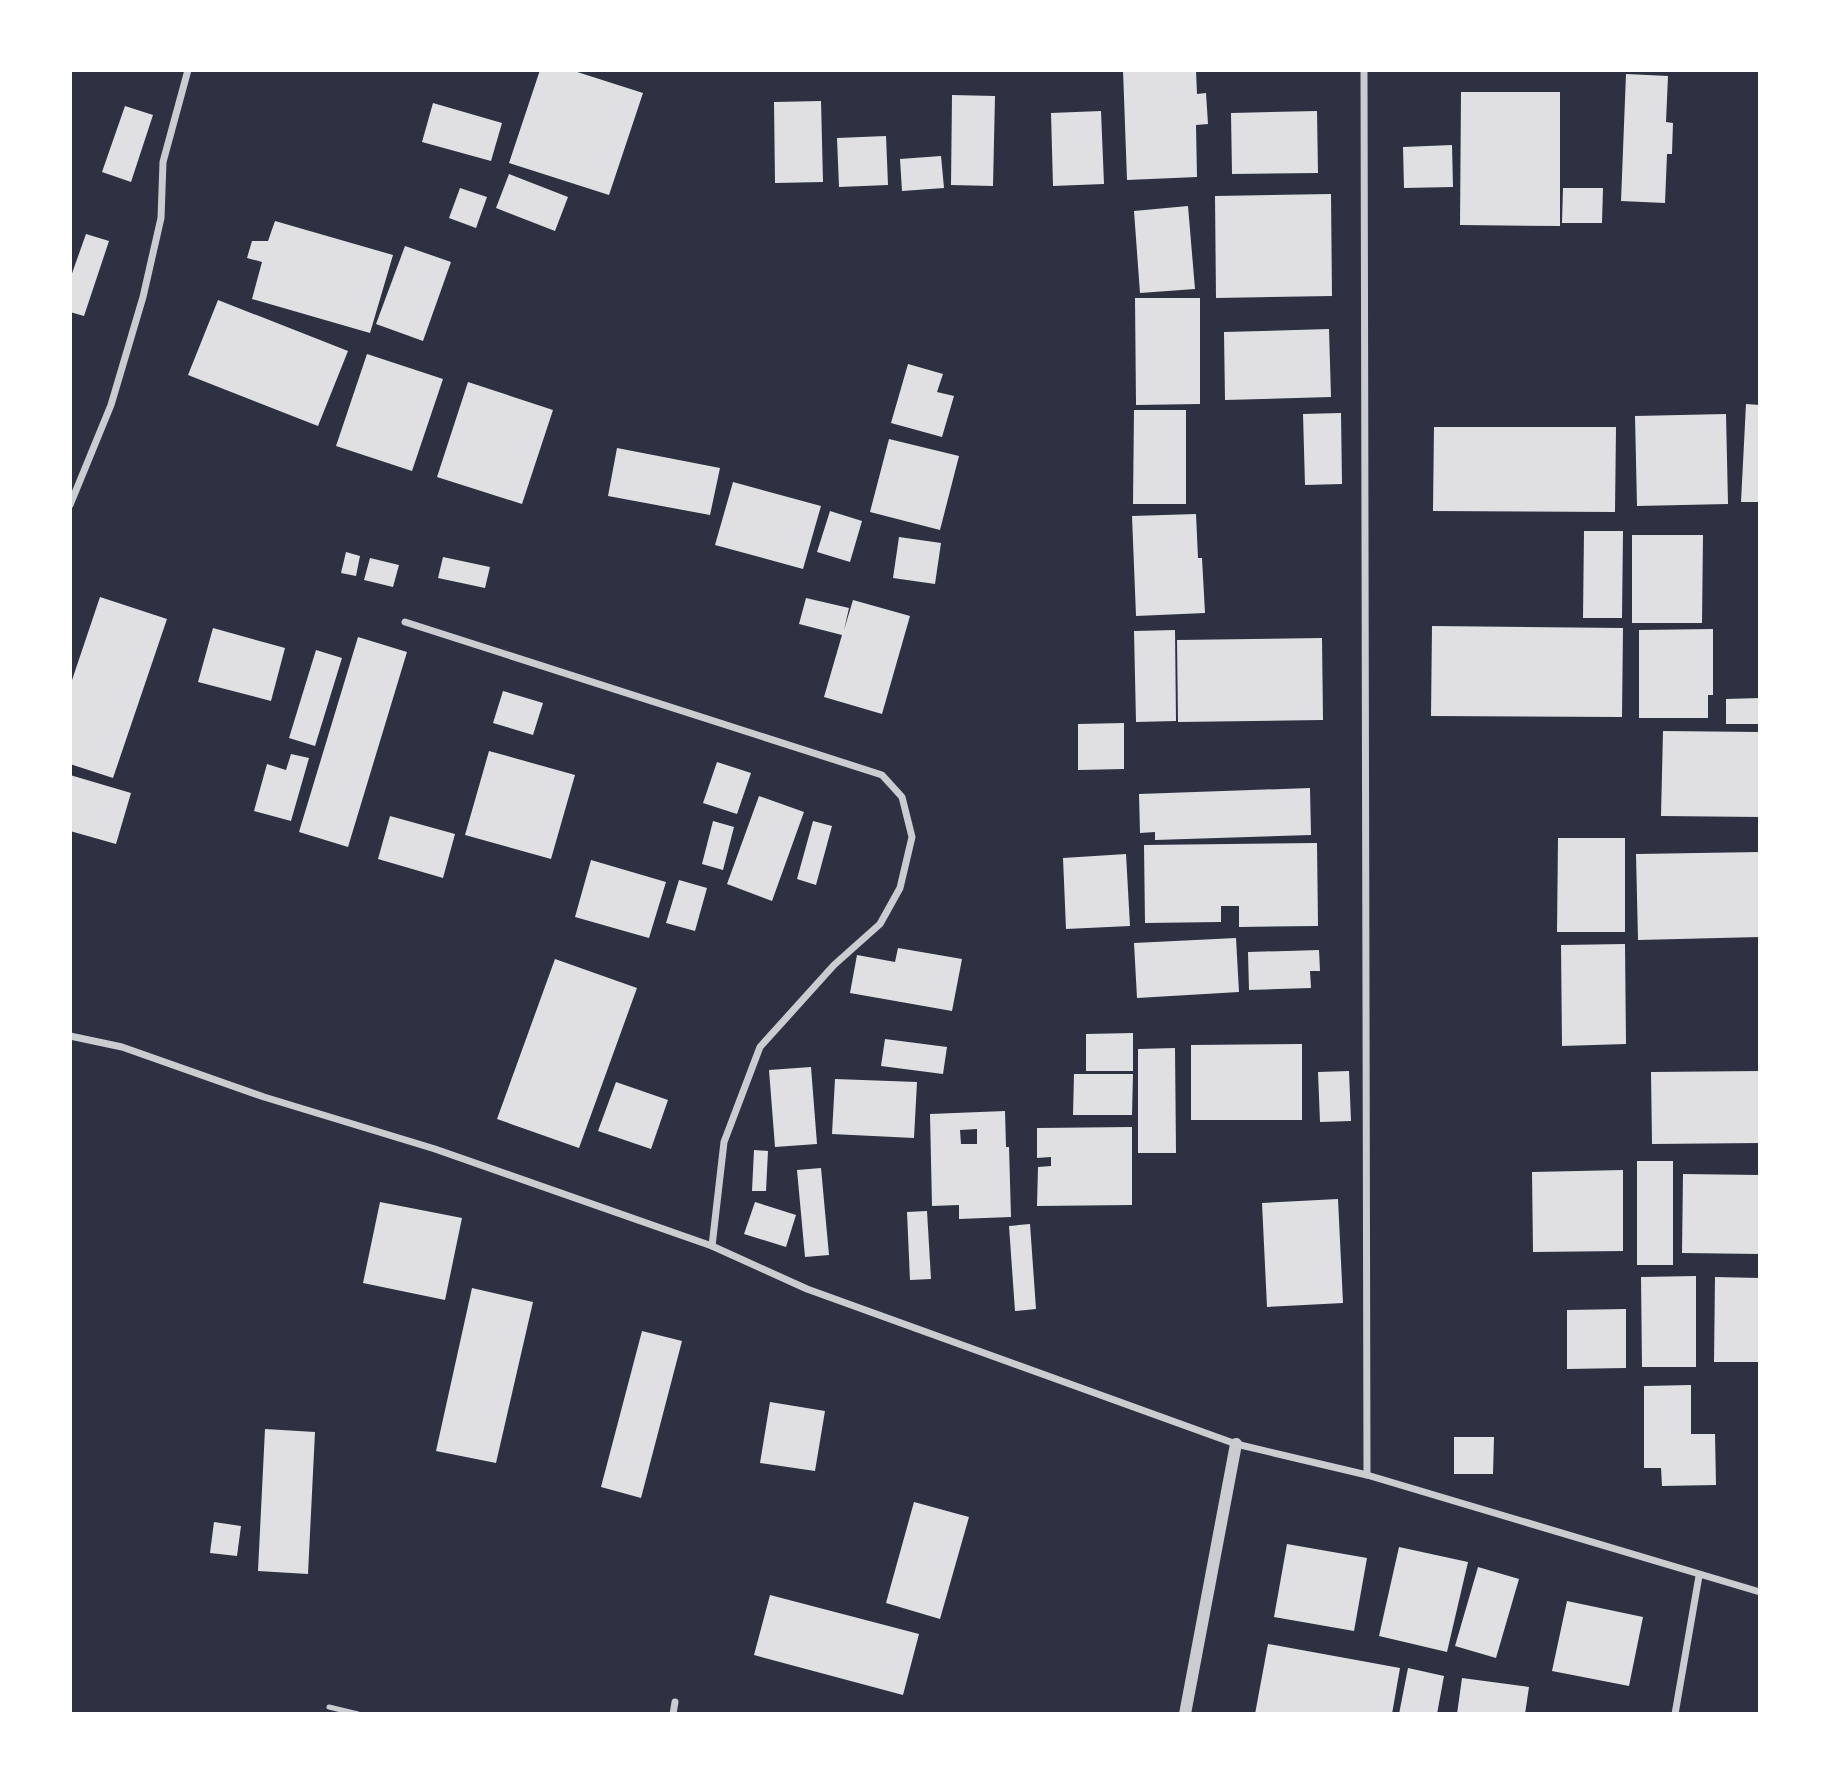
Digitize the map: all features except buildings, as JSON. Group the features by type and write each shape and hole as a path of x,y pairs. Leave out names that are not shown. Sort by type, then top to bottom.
{"street":[{"path":"70,505 111,405 143,297 161,218 163,162 188,70"},
{"path":"1364,70 1367,1475"},
{"path":"405,622 881,775 902,797 912,837 900,888 880,924 834,964 760,1047 724,1142 712,1246"},
{"path":"70,1036 122,1047 264,1097 435,1149 712,1246 807,1289 1236,1444 1367,1475 1760,1592"},
{"path":"1185,1714 1236,1444"},
{"path":"1675,1714 1699,1576"},
{"path":"673,1714 675,1702"}],"lane":[{"path":"330,1707 358,1714"}]}
